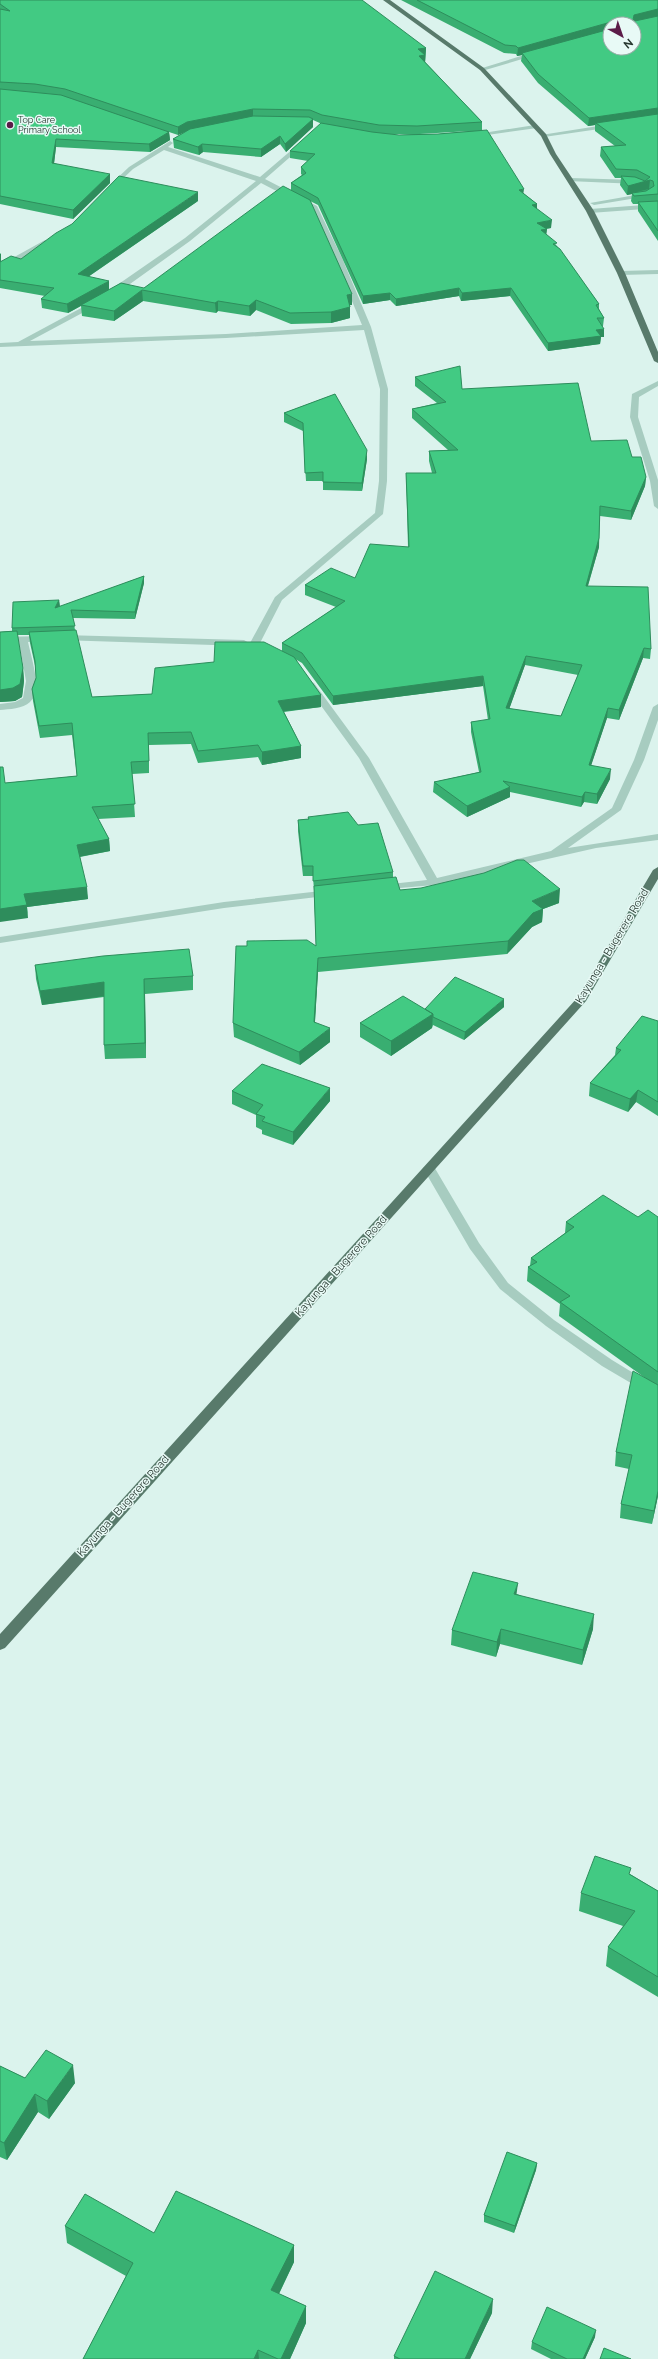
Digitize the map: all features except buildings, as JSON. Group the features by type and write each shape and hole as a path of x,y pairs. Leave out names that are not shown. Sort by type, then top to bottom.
{"main road":[{"path":"386,0 482,69 544,135 553,154 590,211 621,273 658,361"},
{"name":"Kayunga - Bugerere Road","path":"0,1644 582,999 658,870"}],"street":[{"path":"482,69 542,52"},
{"path":"544,135 618,125"},
{"path":"465,136 535,127"},
{"path":"104,194 131,168 176,139 169,137"},
{"path":"20,344 86,309 156,265 261,180 308,138"},
{"path":"164,148 261,180 314,208 338,258 367,327 384,389 383,481 378,514 278,598 255,643"},
{"path":"570,180 636,182 647,189 644,196 585,205"},
{"path":"590,211 658,206"},
{"path":"0,268 54,240"},
{"path":"621,273 658,272"},
{"path":"0,345 226,336 367,327"},
{"path":"658,383 635,396 634,417 654,481 658,506"},
{"path":"0,640 89,637 255,643 267,648"},
{"path":"0,707 18,705 28,699 32,691 23,639"},
{"path":"307,678 364,758 434,882"},
{"path":"550,855 616,810 638,760 658,707"},
{"path":"372,889 434,882 596,845 658,836"},
{"path":"0,940 224,905 341,892"},
{"path":"430,1168 474,1246 504,1286 550,1323 607,1363 658,1394"}],"place":[{"name":"Top Care Primary School","path":"10,125"}]}
